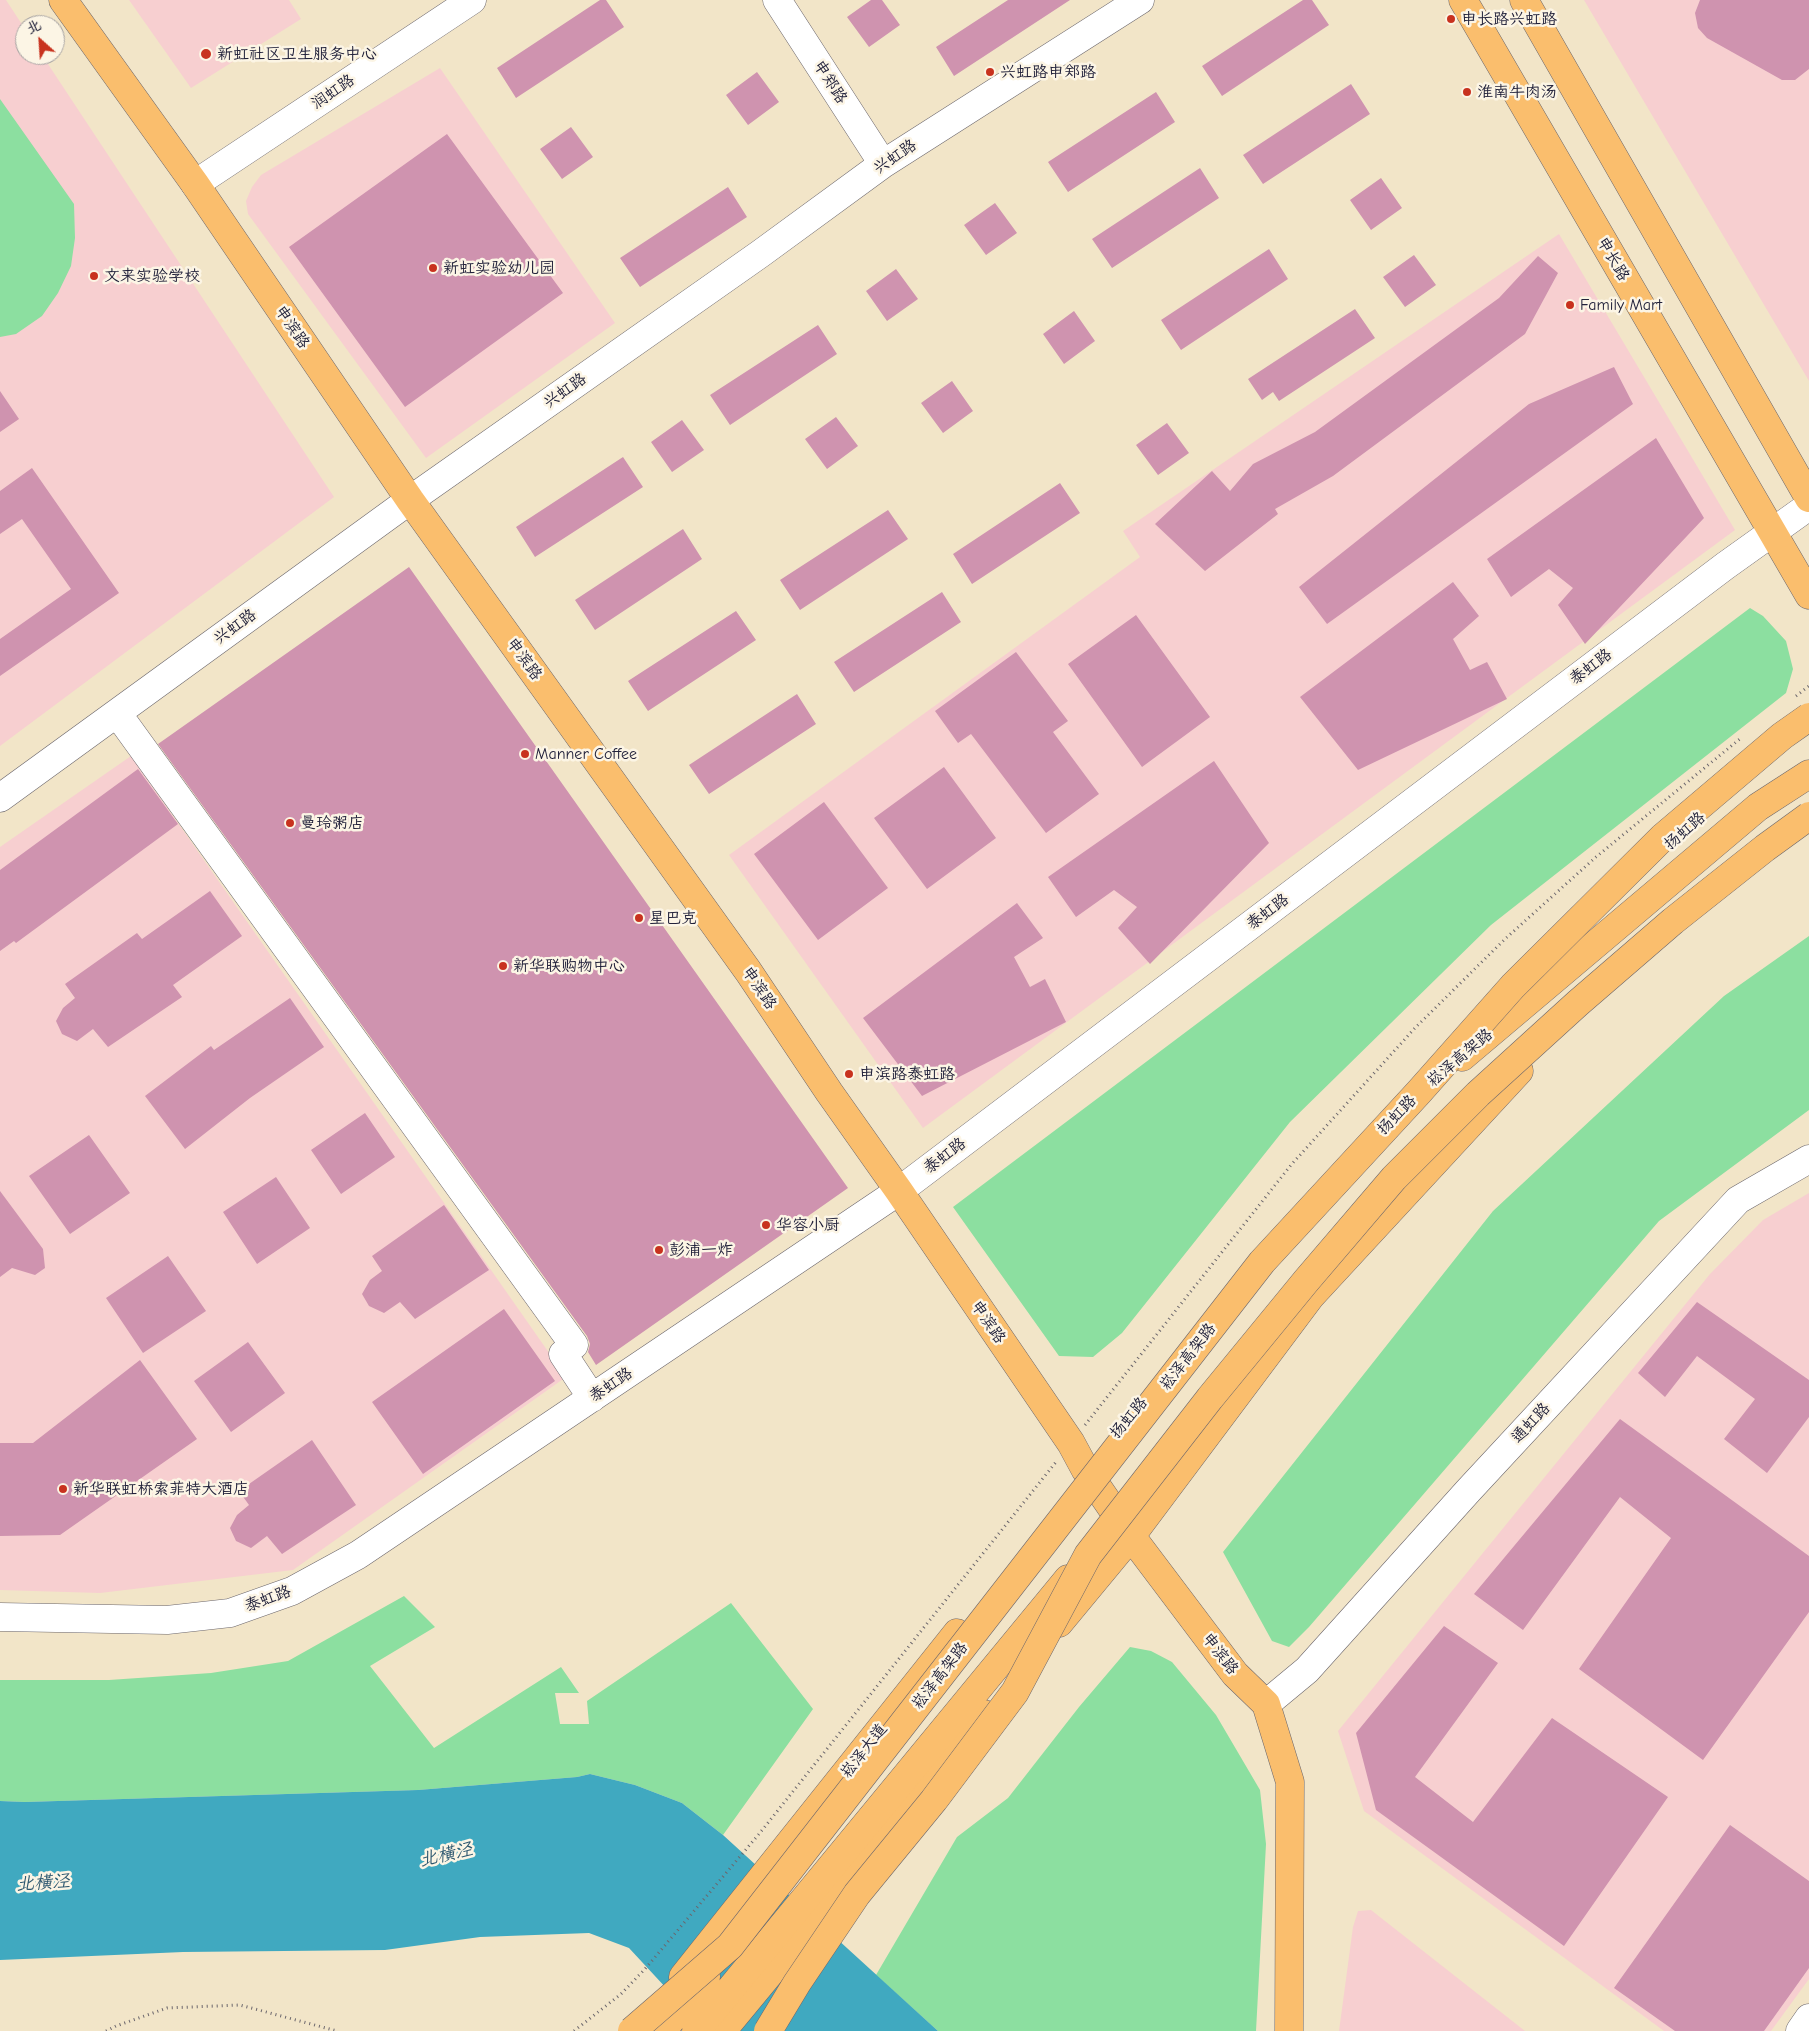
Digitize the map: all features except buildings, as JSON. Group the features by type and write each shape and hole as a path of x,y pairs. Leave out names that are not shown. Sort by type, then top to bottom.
{"main road":[{"name":"申滨路","path":"63,0 195,184 410,500 748,971 1071,1443 1085,1469 1131,1536 1235,1674 1266,1704 1290,1782 1289,2031"},
{"name":"申长路","path":"1463,0 1809,595"},
{"path":"1524,0 1809,498"},
{"path":"1419,1092 1513,986 1663,837 1782,736 1809,717"},
{"name":"扬虹路","path":"1085,1469 1318,1196 1602,902 1768,760 1809,734"},
{"name":"崧泽高架路","path":"662,2031 1262,1262 1419,1092 1758,807 1809,774"},
{"path":"696,2031 1088,1555 1210,1398 1394,1178 1478,1094 1578,1002 1673,921 1765,848 1809,816"},
{"path":"722,2031 1131,1536 1310,1297 1515,1075 1718,889 1809,824"},
{"name":"崧泽大道","path":"640,2031 806,1824 1085,1469"},
{"path":"768,2031 797,1983 856,1894 934,1800 1015,1692 1088,1555"},
{"path":"632,2031 730,1946"}],"street":[{"name":"润虹路","path":"195,184 472,0"},
{"name":"申郑路","path":"777,0 883,164"},
{"name":"兴虹路","path":"0,798 410,500 760,254 883,164 1140,0"},
{"name":"泰虹路","path":"0,1617 167,1620 230,1613 292,1590 358,1555 899,1191 1771,532 1809,506"},
{"path":"117,713 574,1345 562,1354 592,1398"},
{"name":"通虹路","path":"1266,1704 1306,1670 1738,1200 1809,1159"},
{"path":"1800,2031 1809,2018"}],"path":[{"path":"574,2031 622,1994 758,1834"},
{"path":"106,2031 167,2008 240,2005 336,2031"}],"shaded area":[{"name":"文来实验学校","path":"0,0 6,0 16,15 15,65 49,65 334,497 0,746"},
{"name":"新虹社区卫生服务中心","path":"129,0 289,0 301,19 191,88"},
{"path":"1584,0 1809,0 1809,381"},
{"name":"新虹实验幼儿园","path":"440,68 615,323 426,458 248,214 246,201 252,187 261,175"},
{"path":"1559,234 1735,530 923,1128 729,855 1140,557 1123,531"},
{"path":"131,756 566,1377 293,1570 100,1593 0,1590 0,847"},
{"path":"1809,1193 1809,1979 1771,2031 1664,2031 1364,1811 1338,1731 1710,1274 1763,1220"},
{"path":"1371,1910 1525,2031 1339,2031 1353,1927 1358,1911"}],"green space":[{"path":"0,99 74,204 75,238 71,266 58,293 42,316 16,334 0,337"},
{"path":"1750,608 1763,616 1786,641 1793,669 1786,693 1491,925 1290,1122 1122,1333 1093,1357 1059,1356 953,1207"},
{"path":"1809,936 1809,1110 1659,1221 1309,1627 1289,1647 1272,1641 1223,1552 1493,1211 1724,996"},
{"path":"404,1596 435,1627 370,1666 434,1748 561,1667 579,1693 555,1693 560,1724 589,1724 587,1701 731,1603 813,1709 723,1835 682,1803 635,1785 590,1774 577,1777 418,1790 25,1802 0,1801 0,1680 109,1680 211,1673 288,1661"},
{"path":"1130,1647 1151,1651 1172,1662 1216,1715 1260,1790 1266,1844 1256,2031 938,2031 876,1975 957,1837 1008,1798 1079,1707"}],"water":[{"name":"北横泾","path":"590,1774 635,1785 682,1803 723,1835 938,2031 706,2031 629,1948 589,1933 480,1937 385,1950 183,1952 0,1960 0,1801 25,1802 418,1790 577,1777"}],"place":[{"name":"申长路兴虹路","path":"1451,19"},
{"name":"新虹社区卫生服务中心","path":"206,54"},
{"name":"兴虹路申郑路","path":"990,72"},
{"name":"淮南牛肉汤","path":"1467,92"},
{"name":"新虹实验幼儿园","path":"433,268"},
{"name":"文来实验学校","path":"94,276"},
{"name":"Family Mart","path":"1570,305"},
{"name":"Manner Coffee","path":"525,754"},
{"name":"曼玲粥店","path":"290,823"},
{"name":"星巴克","path":"639,918"},
{"name":"新华联购物中心","path":"503,966"},
{"name":"申滨路泰虹路","path":"849,1074"},
{"name":"华容小厨","path":"766,1225"},
{"name":"彭浦一炸","path":"659,1250"},
{"name":"新华联虹桥索菲特大酒店","path":"63,1489"}]}
